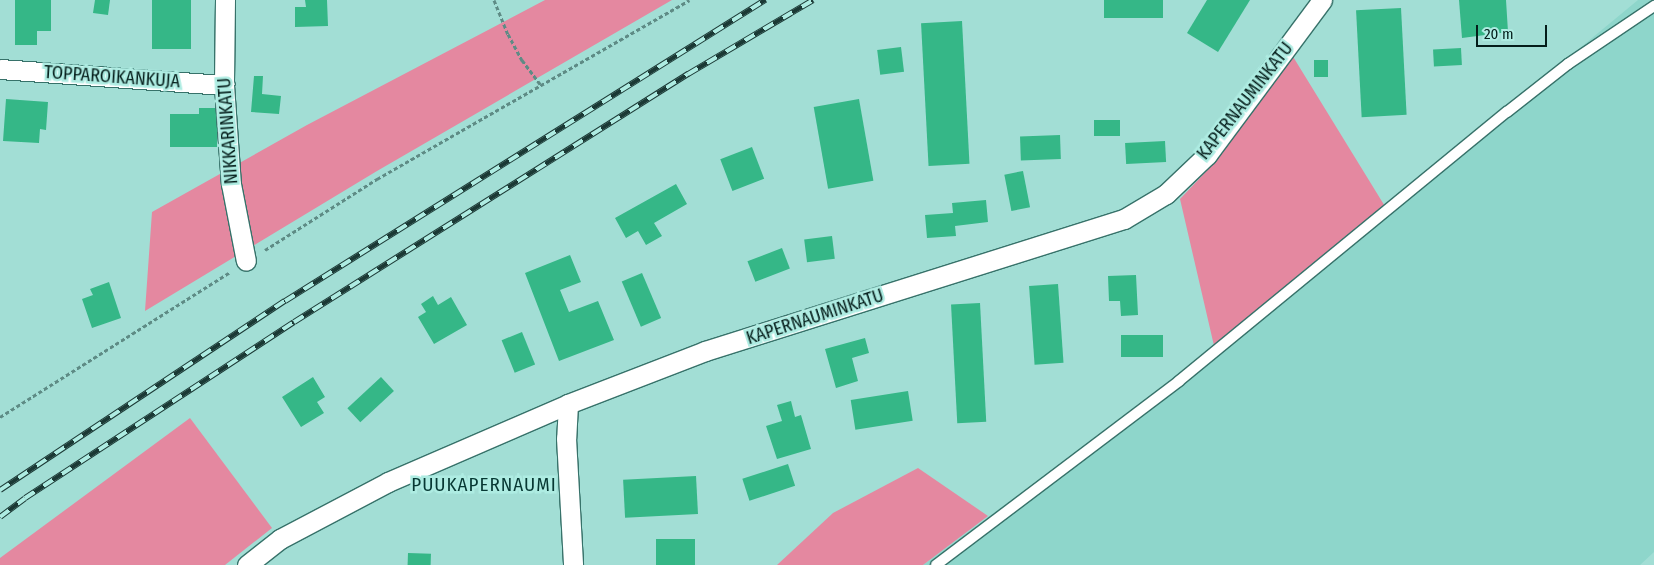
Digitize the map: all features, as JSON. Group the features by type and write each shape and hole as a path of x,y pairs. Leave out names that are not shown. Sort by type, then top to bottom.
{"street":[{"name":"NIKKARINKATU","path":"225,0 224,85 230,184 246,261"},
{"name":"KAPERNAUMINKATU","path":"247,565 280,539 380,487 568,404 705,351 1124,219 1166,194 1207,155 1322,0"},
{"name":"TOPPAROIKANKUJA","path":"0,69 224,85"},
{"path":"568,404 566,438 573,565"}],"lane":[{"path":"936,565 1186,376 1568,64 1654,6"}],"path":[{"path":"494,0 508,34 522,60 541,84"},
{"path":"0,417 377,179 689,0"}],"shaded area":[{"path":"545,0 672,0 377,171 145,311 152,212 307,125"},
{"path":"1638,0 1654,0 1654,552 1640,565 923,565 1215,350"},
{"path":"1292,55 1386,208 1215,350 1180,199 1217,160"},
{"path":"190,418 272,528 225,565 0,565 0,558"},
{"path":"918,468 988,516 923,565 777,565 833,513"}],"building":[{"path":"15,0 51,0 51,31 37,31 37,45 15,45"},
{"path":"95,0 110,0 108,15 93,13"},
{"path":"152,0 191,0 191,49 152,49"},
{"path":"305,0 327,0 328,26 295,27 295,7 306,7"},
{"path":"1104,0 1163,0 1163,18 1104,18"},
{"path":"1207,0 1250,0 1218,52 1187,33"},
{"path":"1459,0 1506,0 1508,32 1462,38"},
{"path":"1401,8 1407,115 1362,117 1356,10"},
{"path":"962,21 969,164 929,166 921,23"},
{"path":"901,47 904,72 880,75 877,50"},
{"path":"1461,48 1462,65 1434,66 1433,49"},
{"path":"1314,60 1328,60 1328,77 1314,77"},
{"path":"254,76 263,76 262,94 281,96 279,114 251,112"},
{"path":"6,99 48,102 46,130 40,129 39,143 3,141"},
{"path":"859,99 873,181 828,189 814,107"},
{"path":"199,108 217,108 217,147 170,147 170,114 199,114"},
{"path":"1094,120 1120,120 1120,136 1094,136"},
{"path":"1060,135 1061,159 1021,160 1020,136"},
{"path":"1165,141 1166,162 1126,164 1125,143"},
{"path":"752,147 764,179 732,191 720,159"},
{"path":"1023,171 1030,207 1011,211 1004,175"},
{"path":"676,184 687,204 654,223 662,236 646,245 638,231 626,238 615,218"},
{"path":"986,200 988,222 955,226 956,236 927,238 925,215 953,213 952,203"},
{"path":"832,236 835,259 807,262 804,239"},
{"path":"782,248 790,269 755,282 747,261"},
{"path":"570,255 581,282 560,290 569,312 598,301 614,340 559,361 525,273"},
{"path":"642,273 661,318 641,327 622,282"},
{"path":"1136,275 1138,315 1121,316 1120,301 1109,301 1108,276"},
{"path":"109,282 121,318 92,328 82,299 93,295 90,289"},
{"path":"1058,284 1064,363 1035,365 1029,286"},
{"path":"433,296 438,305 451,297 467,325 434,344 418,317 426,312 421,304"},
{"path":"980,303 986,422 957,423 951,305"},
{"path":"522,332 535,364 515,373 502,340"},
{"path":"1121,335 1163,335 1163,357 1121,357"},
{"path":"865,338 869,353 852,358 858,381 836,388 825,349"},
{"path":"313,377 325,397 317,402 324,413 301,427 282,397"},
{"path":"381,377 394,391 360,422 347,408"},
{"path":"908,391 913,421 855,430 851,400"},
{"path":"791,401 795,417 801,415 811,449 777,459 766,426 782,421 777,405"},
{"path":"788,464 795,486 749,501 742,479"},
{"path":"696,476 698,514 625,518 623,480"},
{"path":"656,539 695,539 695,565 656,565"},
{"path":"408,553 431,554 431,565 408,565"}],"railway":[{"path":"0,490 285,301 765,0"},
{"path":"0,517 25,498 294,322 688,74 813,0"}],"district":[{"name":"PUUKAPERNAUMI","path":"484,485"}]}
